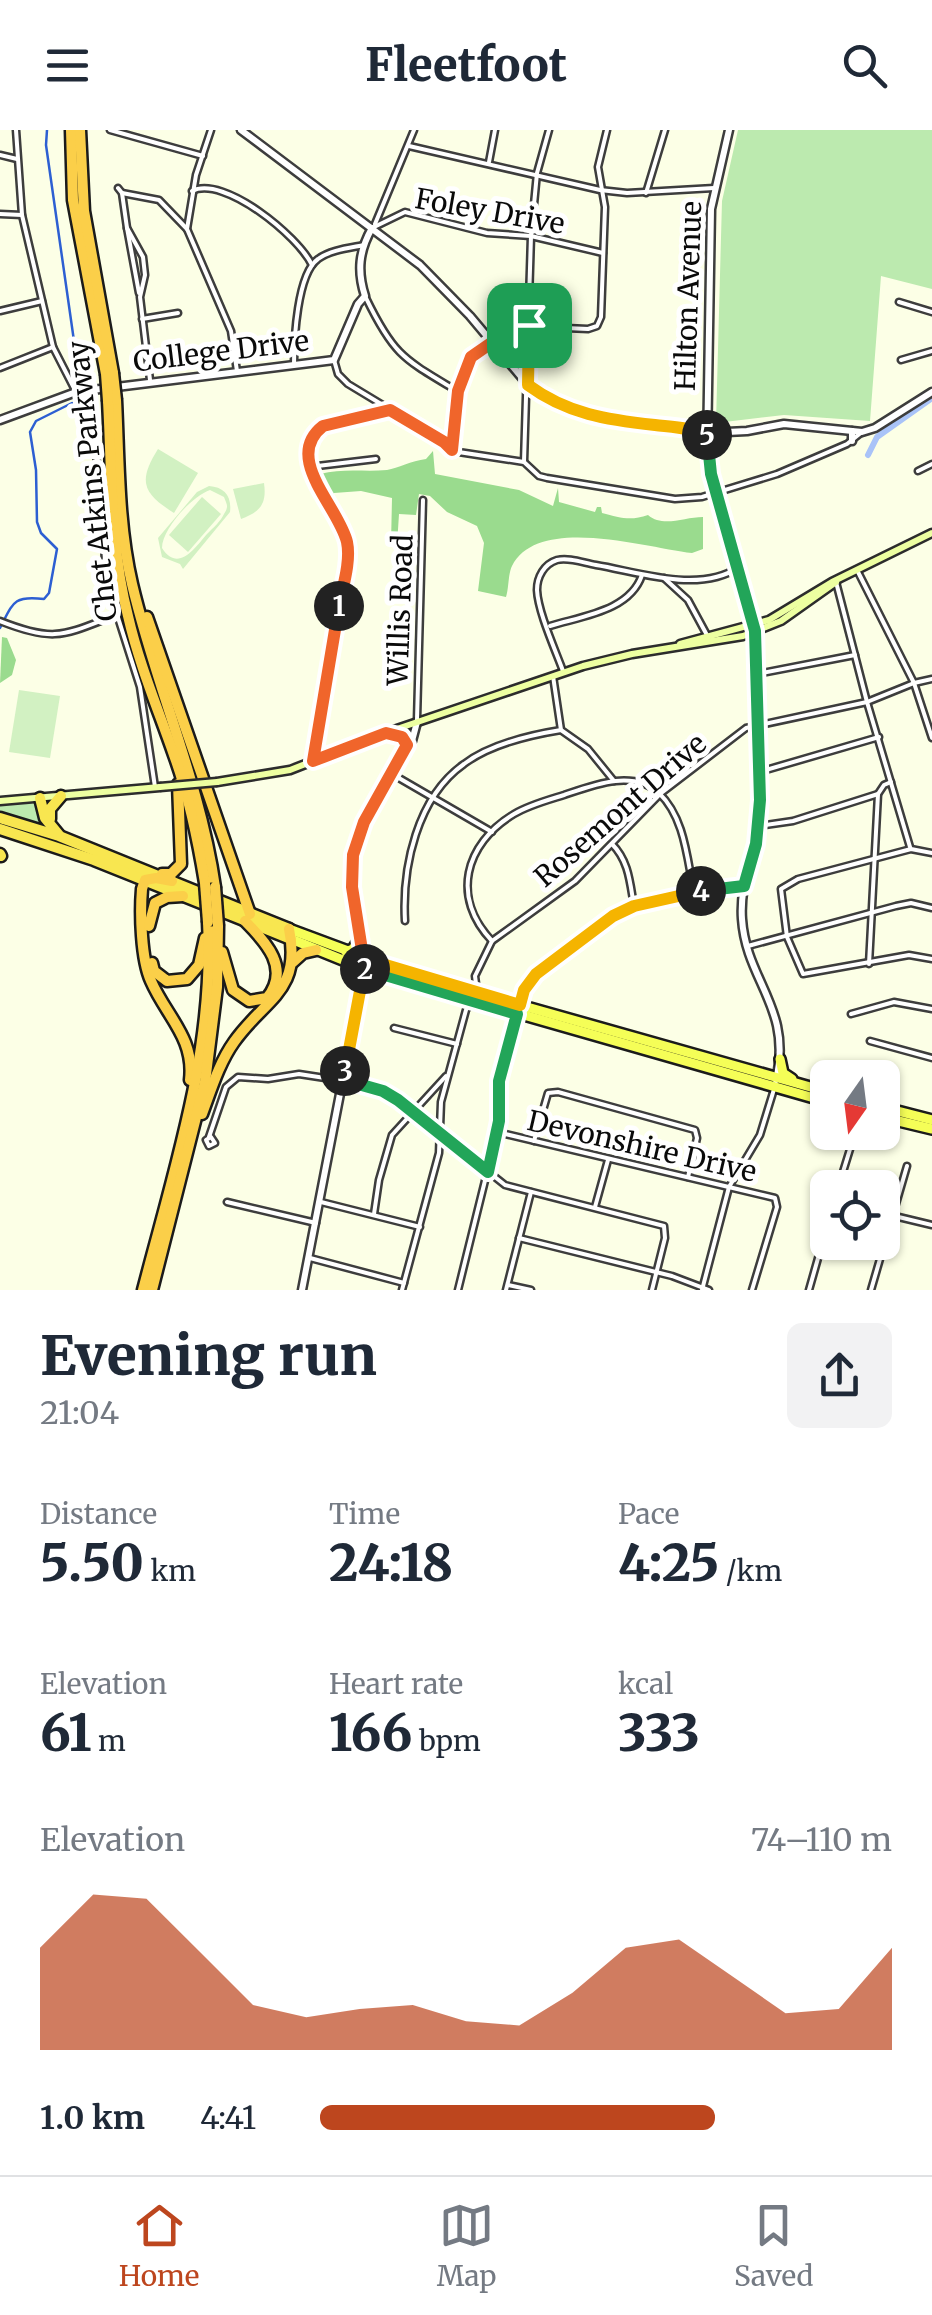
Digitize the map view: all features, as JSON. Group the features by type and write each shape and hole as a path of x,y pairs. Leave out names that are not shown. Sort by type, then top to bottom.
{"highway":[{"name":"Chet Atkins Parkway","path":"72,130 74,200 110,374"},
{"name":"Chet Atkins Parkway","path":"80,130 84,211 110,374 123,533 138,606 202,815 213,924 212,1038 152,1290"},
{"name":"Chet Atkins Parkway","path":"112,401 113,511 124,600 136,650 176,758 210,885"},
{"path":"121,504 133,570 149,624 248,917 276,962 272,992 258,1001 240,997 233,990 213,924"},
{"path":"149,877 171,874 181,864 176,758"},
{"path":"51,825 50,809 61,796"},
{"path":"40,798 42,811 59,836"},
{"path":"0,818 59,836 183,896 248,917"},
{"path":"0,828 172,881 290,934 292,963"},
{"path":"0,840 10,836 32,837"},
{"path":"149,877 141,898 145,960 150,980 189,1047 192,1068 176,1160"},
{"path":"183,896 160,899 152,909 151,960 160,978 177,982 194,974 213,924"},
{"name":"Chet Atkins Parkway","path":"143,1290 206,1020 213,924"},
{"path":"181,1172 220,1065 234,1042 277,998 292,963 302,952 316,950"}],"main road":[{"path":"0,800 270,776 553,676 632,654 730,640 932,532"},
{"path":"677,646 755,628"},
{"path":"290,934 346,952 363,964 460,988 471,1001"},
{"path":"290,934 316,950 471,1001 679,1050 810,1095"},
{"path":"346,952 360,938"},
{"path":"518,1010 644,1050 810,1087"},
{"path":"644,1050 674,1054 679,1050"},
{"path":"780,1059 785,1075 807,1086"},
{"path":"900,1112 932,1120"},
{"path":"900,1121 932,1129"}],"street":[{"path":"16,130 22,214 53,347 76,392 96,452 106,573 140,687 158,787"},
{"path":"110,130 203,156"},
{"path":"187,228 192,192 210,130"},
{"path":"241,130 372,228 443,287 528,385 547,399 601,419 707,433 747,432 784,424 862,432 932,392"},
{"path":"414,130 364,245 359,266 365,296 395,349 423,372 458,391"},
{"path":"490,162 495,130"},
{"path":"524,462 531,236 537,173 549,130"},
{"path":"452,450 458,391 471,357 510,330 529,325 588,329 597,326 602,317 604,207 598,167 607,130"},
{"path":"646,192 665,130"},
{"name":"Hilton Avenue","path":"729,130 714,188 707,311 707,433 708,460 755,628 758,826 744,886 741,916 746,946"},
{"path":"409,146 600,190 714,188"},
{"path":"0,155 17,159"},
{"path":"192,192 200,187 209,189 250,206 286,232 305,250 312,264"},
{"path":"150,382 140,297 120,190 159,200 187,228 231,331 237,371"},
{"name":"Foley Drive","path":"372,228 405,212 487,233 531,236 602,253"},
{"path":"0,214 22,214"},
{"path":"128,228 143,257 145,275 140,297"},
{"path":"294,365 296,322 312,264 326,254 364,245"},
{"path":"365,296 334,360 338,374 452,450 524,462 539,476 675,499 717,493 777,474 852,441 862,432"},
{"path":"0,311 42,301"},
{"path":"900,302 932,312"},
{"path":"142,320 178,313"},
{"path":"0,368 53,347"},
{"path":"901,360 931,355"},
{"name":"College Drive","path":"0,420 76,392 334,360"},
{"path":"313,761 348,554 334,512 309,467 313,437 323,426 390,410"},
{"path":"852,432 852,441"},
{"path":"309,467 376,459"},
{"path":"918,471 932,464"},
{"name":"Willis Road","path":"417,722 423,500"},
{"path":"563,674 537,593 540,574 550,564 568,560 642,575 688,579 715,577 739,567"},
{"path":"857,570 914,682 932,738"},
{"path":"548,626 618,604 633,594 642,575"},
{"path":"660,575 682,592 702,620 708,638"},
{"path":"682,592 688,579"},
{"path":"836,582 866,702 910,848"},
{"path":"0,621 46,636 66,635 116,615"},
{"path":"758,674 855,654"},
{"path":"553,676 561,730 588,749 614,780"},
{"name":"Rosemont Drive","path":"460,988 470,984 492,942 575,881 660,794 746,728 866,702 914,682 932,679"},
{"path":"302,1290 363,964 352,887 353,855 364,822 407,750 417,722"},
{"path":"405,921 405,873 433,799 469,760 561,730"},
{"path":"386,733 402,737 407,750"},
{"path":"758,772 879,737"},
{"path":"392,774 492,832"},
{"path":"492,942 475,922 466,890 473,862 492,832 522,810 594,784 614,780 650,786 660,794 677,819 694,892"},
{"path":"869,964 878,794 880,788 891,782"},
{"path":"758,826 792,821 878,794"},
{"path":"612,844 627,866 634,906"},
{"path":"932,853 910,848 786,883 781,888 787,937 804,974 909,956 932,959"},
{"path":"458,1290 497,1132 499,1081 524,990 544,967 613,916 634,906 694,892 744,886"},
{"path":"702,1288 729,1187 760,1135 780,1059 774,1007 746,946 911,903 932,908"},
{"path":"310,1258 403,1287 439,1153 440,1113 475,976"},
{"path":"851,1014 894,1002 932,1009"},
{"path":"394,1028 457,1044"},
{"path":"870,1041 932,1058"},
{"path":"374,1214 388,1144 449,1072"},
{"path":"210,1137 232,1079 300,1074 383,1091 505,1185 664,1226 652,1290"},
{"path":"534,1141 549,1091 696,1130 698,1138 688,1177"},
{"name":"Devonshire Drive","path":"497,1132 776,1200 752,1290"},
{"path":"595,1206 608,1160"},
{"path":"900,1189 907,1166"},
{"path":"530,1290 507,1287 531,1192"},
{"path":"227,1202 316,1223"},
{"path":"321,1202 420,1226"},
{"path":"900,1218 932,1225"},
{"path":"520,1238 656,1272 710,1290"},
{"path":"809,1290 817,1260"},
{"path":"871,1290 880,1260"}],"green space":[{"path":"738,130 932,130 932,289 881,276 870,421 784,415 716,423 722,201"},
{"path":"158,449 198,473 174,513 155,499 146,486 148,470"},
{"path":"433,451 435,474 519,490 553,506 558,488 559,502 595,512 601,507 602,513 620,517 648,515 667,521 703,517 703,549 692,553 595,538 545,541 525,550 512,566 506,597 478,591 484,543 477,526 447,512 430,496 419,494 416,515 399,514 397,545 391,544 392,498 361,491 334,493 330,499 317,480 320,474 328,472 391,469 426,459"},
{"path":"264,483 261,506 241,519 233,489"},
{"path":"209,486 223,490 230,501 230,512 183,569 162,557 158,538 197,492","holes":["210,490 224,497 227,507 223,517 197,546 180,558 168,555 162,548 163,540 187,506"]},
{"path":"202,497 221,514 188,552 169,535"},
{"path":"2,637 7,638 16,660 12,675 0,683"},
{"path":"19,690 60,696 50,758 9,752"},
{"path":"38,803 47,826 0,813 0,805"}],"waterway":[{"path":"47,130 80,383"},
{"path":"868,455 877,437 932,398"},
{"path":"0,628 15,603 26,598 44,599 49,593 57,549 41,533 37,522 36,470 30,432 36,421 72,403"}],"route":[{"path":"529,325 500,335 471,357 458,391 452,450 390,410 317,430 309,467 342,528 348,554 313,761 386,733 402,737 407,745 364,822 353,855 352,887 363,968 517,1014 499,1081 499,1121 488,1172 398,1100 383,1091 344,1080 363,975 363,968 362,958 520,1005 524,990 536,974 622,911 694,892 744,886 756,844 760,800 755,626 711,474 707,433 601,419 547,399 528,385 529,325"}]}
